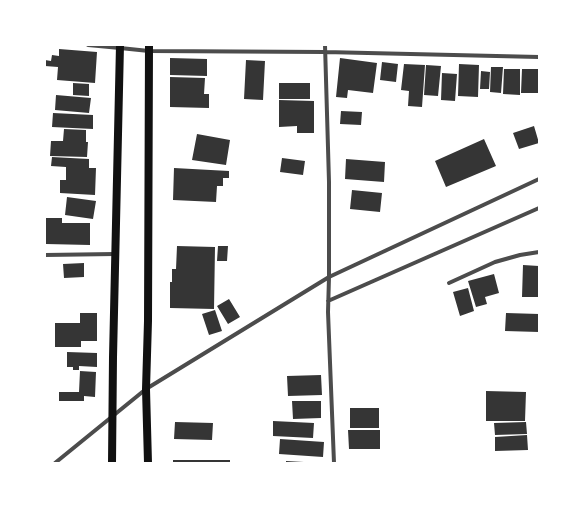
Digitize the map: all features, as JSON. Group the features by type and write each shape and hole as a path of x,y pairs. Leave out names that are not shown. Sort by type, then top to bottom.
{"main road":[{"path":"112,463 120,46"},
{"path":"148,463 146,389 148,321 149,48"}],"street":[{"path":"88,45 149,48 539,57"},
{"path":"325,45 329,182 328,301 334,463"},
{"path":"55,463 146,389 329,277 539,179"},
{"path":"328,301 539,208"},
{"path":"449,283 494,262 539,252"},
{"path":"45,255 115,254"}],"building":[{"path":"59,49 97,52 95,83 57,80 58,67 45,66 45,60 51,61 52,55 59,56"},
{"path":"170,58 207,59 207,76 170,75"},
{"path":"340,58 377,63 373,93 348,90 347,98 336,97"},
{"path":"246,60 265,61 263,100 244,99"},
{"path":"382,62 398,64 396,82 380,80"},
{"path":"404,64 425,65 422,107 408,106 409,91 401,90"},
{"path":"459,64 479,65 478,97 458,96"},
{"path":"426,65 441,66 438,96 424,95"},
{"path":"491,67 503,67 501,93 490,92"},
{"path":"504,69 520,69 520,95 503,94"},
{"path":"522,69 539,69 539,93 521,93"},
{"path":"481,71 490,72 489,89 480,89"},
{"path":"442,73 457,74 455,101 441,100"},
{"path":"170,77 205,78 204,94 209,94 209,108 170,107"},
{"path":"73,83 89,84 89,96 73,95"},
{"path":"279,83 310,83 310,99 279,99"},
{"path":"56,95 91,98 89,113 55,110"},
{"path":"279,100 314,101 314,133 297,133 297,126 279,127"},
{"path":"341,111 362,112 361,125 340,124"},
{"path":"53,113 93,115 93,129 52,127"},
{"path":"534,126 539,143 519,149 513,133"},
{"path":"64,129 86,130 86,142 88,142 87,157 50,156 51,141 63,141"},
{"path":"197,134 230,140 226,165 192,160"},
{"path":"484,139 496,166 446,187 435,161"},
{"path":"52,157 89,159 89,168 96,168 95,195 60,193 60,180 66,180 66,167 51,166"},
{"path":"282,158 305,161 303,175 280,172"},
{"path":"346,159 385,162 384,182 345,179"},
{"path":"174,168 229,171 229,178 223,178 223,186 217,186 216,202 173,200"},
{"path":"352,190 382,193 380,212 350,209"},
{"path":"67,197 96,201 93,219 65,215"},
{"path":"46,218 62,218 62,223 90,223 90,245 46,244"},
{"path":"177,246 215,247 214,309 170,308 170,282 172,282 172,269 176,269"},
{"path":"218,246 228,246 227,261 217,261"},
{"path":"84,263 84,277 64,278 63,264"},
{"path":"523,265 539,266 539,297 522,297"},
{"path":"494,274 499,293 485,297 487,304 476,307 468,281"},
{"path":"468,288 474,311 460,316 453,292"},
{"path":"229,299 240,317 228,324 217,306"},
{"path":"215,310 222,331 209,335 202,314"},
{"path":"80,313 97,313 97,341 81,341 81,347 55,347 55,323 80,323"},
{"path":"506,313 539,314 539,332 505,331"},
{"path":"67,352 97,353 97,367 79,366 79,370 73,370 73,367 67,367"},
{"path":"80,371 96,372 95,397 84,396 84,401 59,401 59,392 79,392"},
{"path":"321,375 322,395 288,396 287,376"},
{"path":"486,391 526,392 525,421 486,421"},
{"path":"292,401 321,401 321,418 293,419"},
{"path":"350,408 379,408 379,428 350,428"},
{"path":"273,421 314,423 313,438 273,436"},
{"path":"175,422 213,423 212,440 174,439"},
{"path":"526,422 527,434 495,435 494,423"},
{"path":"348,430 380,430 380,449 349,449"},
{"path":"527,435 528,450 495,451 495,437"},
{"path":"280,439 324,442 323,457 279,454"},
{"path":"173,460 230,460 230,463 173,463"},
{"path":"286,461 304,462 304,463 286,463"}]}
